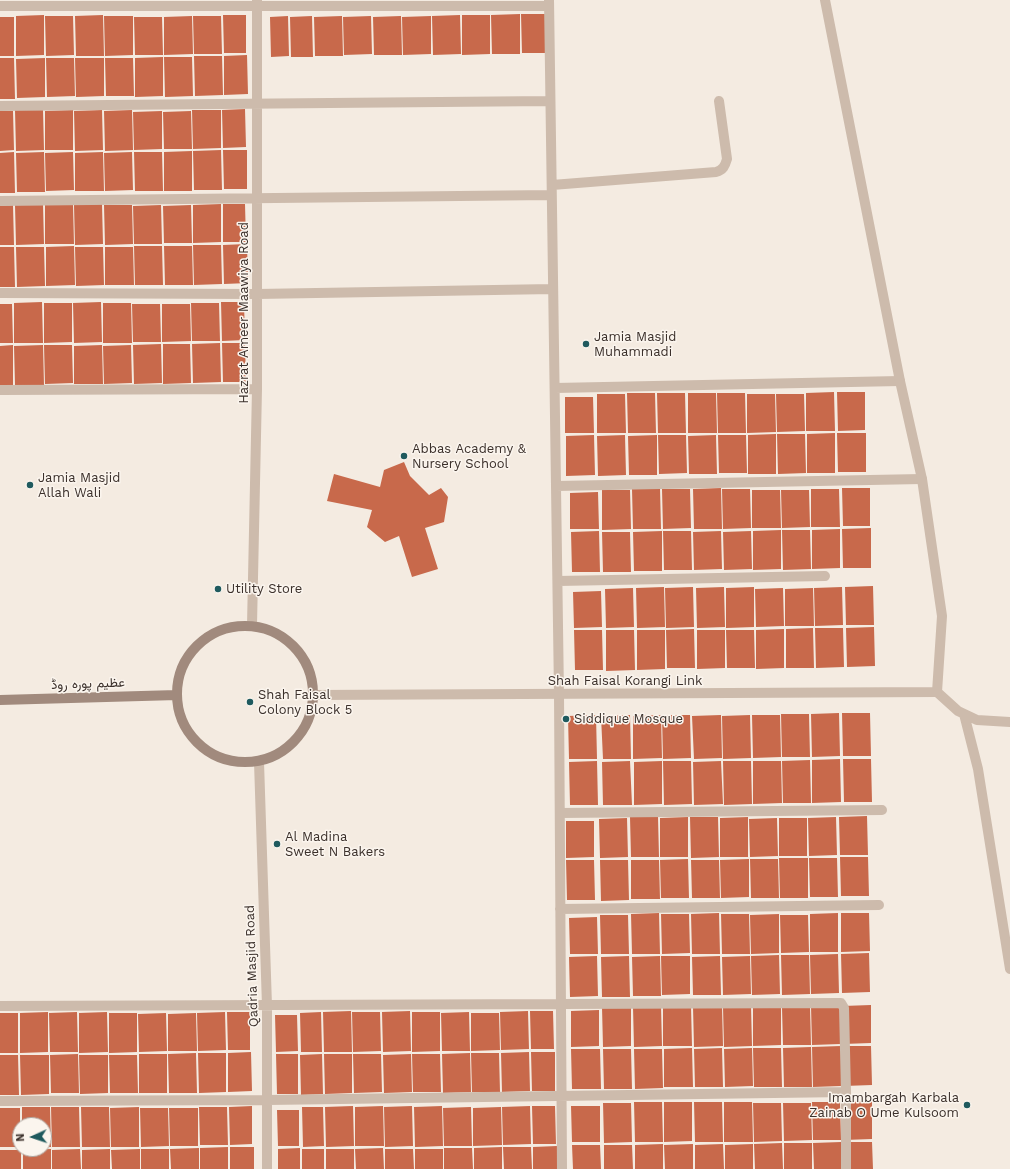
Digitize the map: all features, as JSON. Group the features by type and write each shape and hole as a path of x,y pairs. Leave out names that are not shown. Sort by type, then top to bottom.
{"main road":[{"path":"252,625 272,630 289,641 303,656 311,675 314,695 310,718 298,738 280,753 258,762 238,763 219,758 202,748 189,733 180,715 177,695 179,676 187,658 199,643 214,632 232,626 252,625"},
{"name":"عظیم پورہ روڈ","path":"0,700 177,695"}],"street":[{"path":"825,0 900,381 922,479 942,616 937,692 958,711 977,720 1010,722"},
{"path":"0,6 549,3 558,581 562,1169"},
{"name":"Hazrat Ameer Maawiya Road","path":"252,625 257,388 257,4"},
{"path":"0,106 550,101"},
{"path":"0,200 257,199 552,190 716,172 721,171 725,166 727,159 718,101"},
{"path":"0,293 257,294 553,289"},
{"path":"554,388 900,381"},
{"path":"0,390 257,388"},
{"path":"556,486 922,479"},
{"path":"558,581 825,576"},
{"name":"Shah Faisal Korangi Link","path":"314,695 937,692"},
{"path":"964,714 978,769 1010,969"},
{"name":"Qadria Masjid Road","path":"258,762 267,1006 268,1169"},
{"path":"560,813 882,810"},
{"path":"560,909 879,905"},
{"path":"0,1006 267,1006 560,1003 841,1004 844,1008 846,1169"},
{"path":"0,1101 267,1100 846,1092"}],"building":[{"path":"520,14 520,54 492,54 491,15"},
{"path":"521,14 545,14 545,53 522,53"},
{"path":"44,15 44,55 16,56 16,16"},
{"path":"103,15 104,56 76,56 75,16"},
{"path":"223,15 246,15 246,53 224,53"},
{"path":"460,15 461,54 433,55 432,16"},
{"path":"462,15 490,15 490,54 462,55"},
{"path":"45,16 73,16 74,55 46,56"},
{"path":"104,16 133,16 133,55 105,56"},
{"path":"192,16 193,54 164,55 164,17"},
{"path":"193,16 221,16 222,54 194,54"},
{"path":"288,16 289,56 271,57 270,17"},
{"path":"312,16 313,57 291,57 290,17"},
{"path":"342,16 343,56 315,56 314,17"},
{"path":"371,16 372,54 344,55 343,17"},
{"path":"401,16 402,55 374,55 373,17"},
{"path":"431,16 431,54 403,55 402,17"},
{"path":"0,17 14,17 14,56 0,56"},
{"path":"134,17 162,17 163,55 135,55"},
{"path":"247,55 248,94 224,95 224,56"},
{"path":"194,56 222,56 223,95 195,96"},
{"path":"163,57 163,96 135,97 135,58"},
{"path":"164,57 192,57 193,96 165,97"},
{"path":"0,58 14,58 15,99 0,99"},
{"path":"45,58 45,97 17,98 16,59"},
{"path":"46,58 74,58 75,96 47,97"},
{"path":"75,58 104,58 104,96 76,97"},
{"path":"105,58 133,58 134,96 106,96"},
{"path":"245,109 246,147 223,148 222,110"},
{"path":"15,110 43,110 44,150 16,151"},
{"path":"73,110 73,150 45,150 45,111"},
{"path":"102,110 103,150 75,151 74,111"},
{"path":"132,110 133,150 105,151 104,111"},
{"path":"192,110 221,110 221,148 193,149"},
{"path":"0,111 13,111 14,150 0,151"},
{"path":"162,111 162,149 134,150 133,112"},
{"path":"191,111 192,149 164,149 163,112"},
{"path":"221,150 222,190 194,190 193,151"},
{"path":"223,150 247,150 247,189 224,189"},
{"path":"192,151 192,191 164,191 164,152"},
{"path":"14,152 15,193 0,193 0,153"},
{"path":"44,152 45,192 17,192 16,153"},
{"path":"73,152 74,190 46,191 45,153"},
{"path":"103,152 104,191 75,191 75,153"},
{"path":"132,152 133,190 105,191 104,153"},
{"path":"134,152 162,152 163,191 135,191"},
{"path":"43,204 44,244 16,245 15,205"},
{"path":"102,204 103,244 75,245 74,205"},
{"path":"221,204 221,242 193,243 193,205"},
{"path":"223,204 245,204 246,242 223,242"},
{"path":"13,205 14,245 0,245 0,206"},
{"path":"45,205 73,205 74,244 45,244"},
{"path":"104,205 132,205 133,244 105,245"},
{"path":"161,205 162,244 134,244 133,206"},
{"path":"191,205 192,243 164,243 163,206"},
{"path":"247,244 248,283 224,284 223,245"},
{"path":"193,245 221,245 222,284 194,285"},
{"path":"74,246 75,285 46,286 46,247"},
{"path":"134,246 162,246 163,285 135,285"},
{"path":"164,246 192,246 193,285 165,285"},
{"path":"0,247 14,247 15,287 0,287"},
{"path":"16,247 44,247 45,286 17,287"},
{"path":"75,247 103,247 104,285 76,286"},
{"path":"105,247 133,247 134,285 105,285"},
{"path":"42,302 43,343 14,343 14,303"},
{"path":"101,302 102,342 74,343 73,303"},
{"path":"221,302 244,302 245,340 222,341"},
{"path":"44,303 72,303 72,342 44,343"},
{"path":"103,303 131,303 132,343 103,343"},
{"path":"191,303 219,303 220,341 192,341"},
{"path":"0,304 12,304 13,343 0,343"},
{"path":"132,304 160,304 161,342 133,342"},
{"path":"162,304 190,304 191,341 162,342"},
{"path":"220,343 221,382 193,383 192,344"},
{"path":"222,343 245,343 246,382 223,382"},
{"path":"161,344 162,383 134,384 133,345"},
{"path":"163,344 190,344 191,383 163,384"},
{"path":"13,345 13,385 0,386 0,346"},
{"path":"43,345 44,385 15,385 14,346"},
{"path":"44,345 72,345 73,383 45,384"},
{"path":"102,345 103,384 74,384 74,346"},
{"path":"131,345 132,383 104,384 103,346"},
{"path":"834,392 835,431 806,431 806,393"},
{"path":"837,392 865,392 865,430 838,431"},
{"path":"627,393 655,393 656,433 628,433"},
{"path":"657,393 685,393 686,433 658,433"},
{"path":"688,393 716,393 717,433 688,433"},
{"path":"717,393 745,393 746,433 718,433"},
{"path":"597,394 625,394 626,433 597,433"},
{"path":"747,394 775,394 776,432 747,433"},
{"path":"776,394 804,394 805,431 777,432"},
{"path":"565,397 593,397 594,433 565,433"},
{"path":"835,433 835,473 807,473 807,434"},
{"path":"837,433 866,433 866,472 838,472"},
{"path":"776,434 776,474 748,474 748,435"},
{"path":"777,434 805,434 806,473 778,474"},
{"path":"594,435 595,475 566,476 566,436"},
{"path":"625,435 626,475 598,476 597,436"},
{"path":"657,435 657,475 629,475 628,436"},
{"path":"658,435 686,435 687,473 659,474"},
{"path":"716,435 717,474 689,474 688,436"},
{"path":"718,435 746,435 747,473 719,473"},
{"path":"404,462 410,476 429,495 441,488 448,497 444,522 425,528 438,569 412,577 399,536 385,542 367,527 372,510 327,501 334,474 380,487 384,470"},
{"path":"660,488 661,529 633,529 632,489"},
{"path":"721,488 722,529 694,529 693,489"},
{"path":"842,488 870,488 870,526 843,526"},
{"path":"662,489 690,489 691,528 663,529"},
{"path":"722,489 750,489 751,528 723,529"},
{"path":"811,489 839,489 840,527 811,527"},
{"path":"602,490 630,490 631,529 602,530"},
{"path":"752,490 780,490 781,528 752,528"},
{"path":"781,490 809,490 810,527 782,528"},
{"path":"598,492 599,529 570,529 570,493"},
{"path":"871,528 871,568 843,568 842,529"},
{"path":"840,529 840,568 812,569 812,530"},
{"path":"781,530 781,569 753,570 753,531"},
{"path":"782,530 810,530 811,569 783,570"},
{"path":"599,531 600,572 572,572 571,532"},
{"path":"662,531 662,571 634,571 633,532"},
{"path":"663,531 691,531 692,570 664,570"},
{"path":"721,531 722,569 694,570 693,532"},
{"path":"751,531 752,569 724,570 723,532"},
{"path":"602,532 630,532 631,572 603,572"},
{"path":"873,586 874,625 846,625 845,587"},
{"path":"664,587 665,627 637,628 636,588"},
{"path":"693,587 694,627 666,628 665,588"},
{"path":"724,587 725,627 697,628 696,588"},
{"path":"754,587 754,627 726,628 726,588"},
{"path":"842,587 843,625 815,626 814,588"},
{"path":"633,588 634,627 606,628 605,589"},
{"path":"783,588 784,626 756,627 755,589"},
{"path":"813,588 814,626 785,626 785,589"},
{"path":"601,591 602,627 574,628 573,592"},
{"path":"874,627 875,666 847,667 846,628"},
{"path":"813,628 814,668 786,668 786,629"},
{"path":"815,628 843,628 844,667 816,668"},
{"path":"694,629 695,668 667,668 666,630"},
{"path":"784,629 784,668 756,669 756,630"},
{"path":"574,630 602,630 603,670 575,670"},
{"path":"606,630 634,630 635,670 606,671"},
{"path":"637,630 665,630 665,669 637,670"},
{"path":"697,630 725,630 725,668 697,669"},
{"path":"726,630 754,630 755,668 727,668"},
{"path":"839,713 840,756 812,757 811,714"},
{"path":"842,713 870,713 871,756 843,756"},
{"path":"781,714 809,714 810,757 782,757"},
{"path":"596,715 597,759 569,759 568,716"},
{"path":"630,715 631,759 603,759 601,716"},
{"path":"661,715 662,758 633,759 633,716"},
{"path":"662,715 690,715 691,758 663,759"},
{"path":"721,715 722,758 694,759 692,716"},
{"path":"750,715 751,758 723,759 722,716"},
{"path":"752,715 780,715 781,757 753,758"},
{"path":"840,759 841,802 812,803 812,760"},
{"path":"843,759 871,759 872,802 844,802"},
{"path":"810,760 811,803 783,803 782,761"},
{"path":"597,761 598,805 570,805 569,762"},
{"path":"630,761 632,805 603,805 602,762"},
{"path":"662,761 662,804 634,805 634,762"},
{"path":"663,761 691,761 692,804 664,805"},
{"path":"721,761 723,804 694,805 693,762"},
{"path":"723,761 751,761 752,804 724,805"},
{"path":"753,761 781,761 782,803 753,804"},
{"path":"867,816 868,855 840,855 839,817"},
{"path":"630,817 658,817 659,857 631,857"},
{"path":"688,817 688,857 660,857 660,818"},
{"path":"690,817 718,817 719,857 691,858"},
{"path":"748,817 748,857 720,857 720,818"},
{"path":"836,817 837,855 809,856 808,818"},
{"path":"627,818 628,857 600,858 599,819"},
{"path":"777,818 778,856 750,857 749,819"},
{"path":"779,818 807,818 807,856 779,856"},
{"path":"566,821 594,821 594,857 566,858"},
{"path":"840,857 868,857 869,896 841,896"},
{"path":"779,858 808,858 808,898 780,898"},
{"path":"809,858 837,858 838,897 810,897"},
{"path":"688,859 689,898 661,898 660,860"},
{"path":"749,859 749,897 721,898 720,860"},
{"path":"750,859 778,859 779,898 751,898"},
{"path":"566,860 594,860 595,900 567,900"},
{"path":"600,860 628,860 629,900 601,901"},
{"path":"631,860 659,860 660,899 631,899"},
{"path":"691,860 719,860 720,898 692,898"},
{"path":"659,913 660,954 632,954 631,914"},
{"path":"719,913 720,954 692,954 691,914"},
{"path":"838,913 838,952 810,952 810,914"},
{"path":"841,913 869,913 870,951 841,952"},
{"path":"661,914 689,914 690,953 662,954"},
{"path":"721,914 749,914 750,954 722,954"},
{"path":"779,914 779,953 751,954 750,915"},
{"path":"600,915 628,915 629,954 601,954"},
{"path":"780,915 808,915 809,952 781,953"},
{"path":"597,917 598,954 570,954 569,918"},
{"path":"869,953 870,992 842,993 841,954"},
{"path":"838,954 839,993 811,994 810,955"},
{"path":"779,955 780,994 752,995 751,956"},
{"path":"781,955 809,955 810,994 782,995"},
{"path":"597,956 598,996 570,997 569,957"},
{"path":"629,956 630,997 602,997 601,957"},
{"path":"660,956 661,996 633,996 632,957"},
{"path":"661,956 690,956 690,994 662,995"},
{"path":"720,956 721,995 693,995 692,957"},
{"path":"750,956 751,994 723,995 722,957"},
{"path":"871,1005 871,1043 843,1044 843,1006"},
{"path":"661,1006 662,1046 634,1047 633,1007"},
{"path":"691,1006 692,1046 663,1046 663,1007"},
{"path":"722,1006 723,1046 694,1047 693,1007"},
{"path":"751,1006 752,1046 724,1047 723,1007"},
{"path":"811,1006 840,1006 840,1044 812,1045"},
{"path":"602,1007 631,1007 631,1046 603,1047"},
{"path":"781,1007 781,1045 753,1046 753,1008"},
{"path":"810,1007 811,1045 783,1045 782,1008"},
{"path":"599,1010 599,1046 571,1047 571,1011"},
{"path":"351,1011 352,1052 324,1052 323,1012"},
{"path":"410,1011 411,1051 383,1052 382,1012"},
{"path":"528,1011 529,1049 501,1050 500,1012"},
{"path":"530,1011 553,1011 554,1049 531,1049"},
{"path":"48,1012 48,1052 20,1053 20,1013"},
{"path":"77,1012 78,1052 50,1052 49,1013"},
{"path":"107,1012 108,1052 79,1053 79,1013"},
{"path":"225,1012 226,1050 198,1051 197,1013"},
{"path":"227,1012 250,1012 250,1050 228,1050"},
{"path":"321,1012 322,1052 301,1052 300,1013"},
{"path":"352,1012 380,1012 381,1051 353,1052"},
{"path":"412,1012 440,1012 440,1051 412,1052"},
{"path":"469,1012 470,1051 442,1051 441,1013"},
{"path":"0,1013 18,1013 18,1053 0,1053"},
{"path":"109,1013 137,1013 137,1052 109,1053"},
{"path":"166,1013 167,1051 139,1052 138,1014"},
{"path":"196,1013 197,1051 168,1051 168,1014"},
{"path":"471,1013 499,1013 500,1050 471,1051"},
{"path":"275,1015 297,1015 298,1051 276,1052"},
{"path":"841,1046 841,1086 813,1087 812,1047"},
{"path":"843,1046 871,1046 872,1085 844,1086"},
{"path":"811,1047 812,1087 784,1087 783,1048"},
{"path":"692,1048 693,1087 664,1087 664,1049"},
{"path":"722,1048 723,1087 695,1087 694,1049"},
{"path":"752,1048 753,1086 725,1087 724,1049"},
{"path":"753,1048 781,1048 782,1087 754,1087"},
{"path":"571,1049 600,1049 601,1089 572,1089"},
{"path":"603,1049 631,1049 632,1089 604,1089"},
{"path":"634,1049 662,1049 663,1088 635,1089"},
{"path":"251,1052 252,1091 228,1092 228,1053"},
{"path":"529,1052 530,1091 502,1092 501,1053"},
{"path":"531,1052 555,1052 555,1091 532,1091"},
{"path":"196,1053 197,1093 169,1093 168,1054"},
{"path":"198,1053 226,1053 226,1092 199,1093"},
{"path":"470,1053 471,1092 443,1093 442,1054"},
{"path":"471,1053 499,1053 500,1092 472,1092"},
{"path":"78,1054 79,1093 51,1093 50,1055"},
{"path":"139,1054 167,1054 167,1093 139,1093"},
{"path":"276,1054 298,1054 298,1094 277,1094"},
{"path":"322,1054 323,1094 301,1095 300,1055"},
{"path":"324,1054 352,1054 352,1093 325,1094"},
{"path":"353,1054 381,1054 382,1092 354,1093"},
{"path":"411,1054 412,1092 384,1093 383,1055"},
{"path":"412,1054 440,1054 441,1092 413,1092"},
{"path":"0,1055 18,1055 19,1095 0,1095"},
{"path":"20,1055 49,1055 49,1094 21,1095"},
{"path":"79,1055 108,1055 108,1093 80,1094"},
{"path":"109,1055 137,1055 138,1093 110,1093"},
{"path":"872,1101 872,1139 844,1140 843,1102"},
{"path":"634,1102 662,1102 663,1142 635,1142"},
{"path":"664,1102 692,1102 692,1141 664,1142"},
{"path":"694,1102 722,1102 723,1142 695,1142"},
{"path":"724,1102 752,1102 753,1142 724,1142"},
{"path":"812,1102 840,1102 841,1140 813,1140"},
{"path":"603,1103 631,1103 632,1142 604,1143"},
{"path":"753,1103 781,1103 782,1141 754,1142"},
{"path":"783,1103 811,1103 812,1140 784,1141"},
{"path":"252,1106 252,1144 230,1145 229,1107"},
{"path":"353,1106 354,1146 326,1147 325,1107"},
{"path":"383,1106 384,1146 355,1146 355,1107"},
{"path":"412,1106 413,1146 385,1147 384,1107"},
{"path":"442,1106 443,1146 415,1147 414,1107"},
{"path":"530,1106 531,1144 503,1145 502,1107"},
{"path":"532,1106 555,1106 556,1144 533,1144"},
{"path":"571,1106 600,1106 600,1142 572,1142"},
{"path":"22,1107 50,1107 50,1117 22,1117"},
{"path":"51,1107 79,1107 80,1147 52,1147"},
{"path":"81,1107 109,1107 110,1147 82,1147"},
{"path":"139,1107 139,1147 111,1147 110,1108"},
{"path":"199,1107 227,1107 228,1145 200,1145"},
{"path":"302,1107 323,1107 324,1146 303,1147"},
{"path":"471,1107 472,1146 444,1146 443,1108"},
{"path":"501,1107 502,1145 473,1146 473,1108"},
{"path":"0,1108 20,1108 20,1117 12,1117 12,1147 0,1147"},
{"path":"140,1108 168,1108 169,1146 141,1147"},
{"path":"169,1108 198,1108 198,1146 170,1146"},
{"path":"277,1110 299,1110 299,1146 278,1146"},
{"path":"841,1142 842,1169 814,1169 813,1143"},
{"path":"844,1142 872,1142 873,1169 845,1169"},
{"path":"782,1143 783,1169 755,1169 754,1144"},
{"path":"784,1143 812,1143 812,1169 784,1169"},
{"path":"663,1144 663,1169 635,1169 635,1145"},
{"path":"693,1144 693,1169 665,1169 664,1145"},
{"path":"723,1144 724,1169 695,1169 695,1145"},
{"path":"753,1144 753,1169 725,1169 725,1145"},
{"path":"572,1145 600,1145 601,1169 573,1169"},
{"path":"604,1145 632,1145 633,1169 604,1169"},
{"path":"557,1146 557,1169 533,1169 533,1147"},
{"path":"228,1147 228,1169 200,1169 200,1148"},
{"path":"230,1147 254,1147 254,1169 230,1169"},
{"path":"502,1147 502,1169 474,1169 474,1148"},
{"path":"503,1147 531,1147 532,1169 504,1169"},
{"path":"199,1148 199,1169 171,1169 170,1149"},
{"path":"300,1148 300,1169 278,1169 278,1149"},
{"path":"383,1148 384,1169 356,1169 355,1149"},
{"path":"444,1148 472,1148 473,1169 444,1169"},
{"path":"80,1149 81,1169 52,1169 52,1150"},
{"path":"110,1149 110,1169 82,1169 82,1150"},
{"path":"140,1149 140,1169 112,1169 111,1150"},
{"path":"141,1149 169,1149 169,1169 141,1169"},
{"path":"302,1149 324,1149 324,1169 302,1169"},
{"path":"326,1149 354,1149 354,1169 326,1169"},
{"path":"385,1149 413,1149 414,1169 385,1169"},
{"path":"415,1149 443,1149 443,1169 415,1169"},
{"path":"0,1150 12,1150 12,1157 21,1157 21,1169 0,1169"},
{"path":"23,1157 51,1157 51,1169 23,1169"}],"place":[{"name":"Jamia Masjid Muhammadi","path":"586,344"},
{"name":"Abbas Academy & Nursery School","path":"404,456"},
{"name":"Jamia Masjid Allah Wali","path":"30,485"},
{"name":"Utility Store","path":"218,589"},
{"name":"Shah Faisal Colony Block 5","path":"250,702"},
{"name":"Siddique Mosque","path":"566,719"},
{"name":"Al Madina Sweet N Bakers","path":"277,844"},
{"name":"Imambargah Karbala Zainab O Ume Kulsoom","path":"967,1105"}]}
